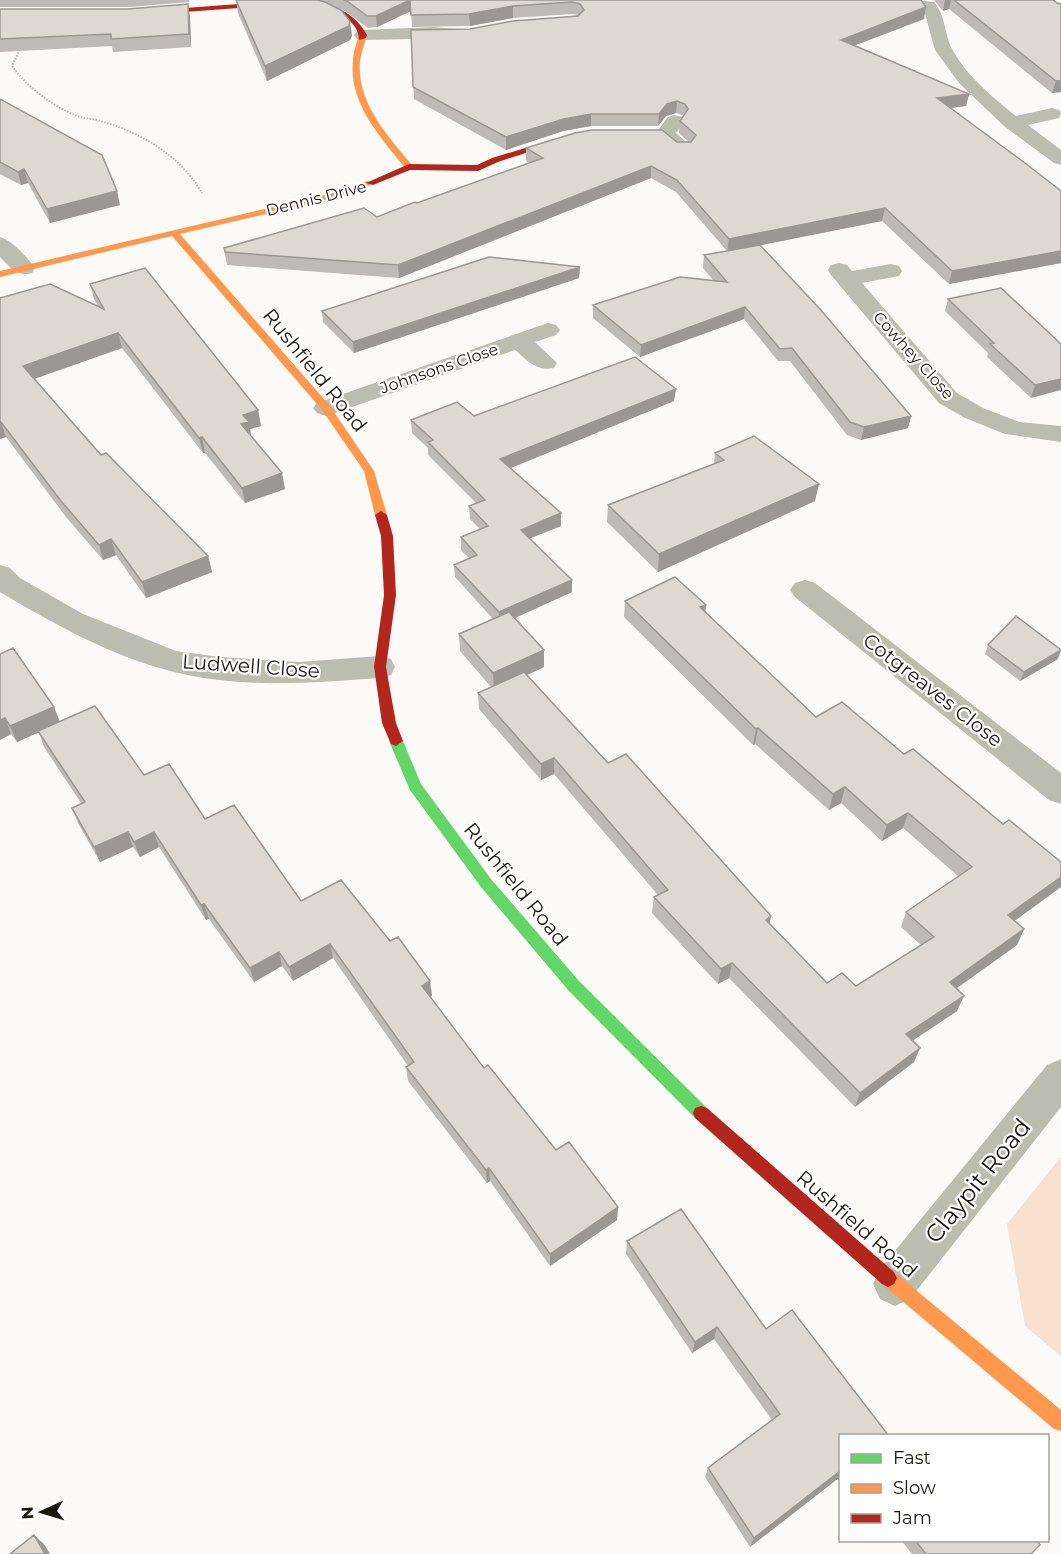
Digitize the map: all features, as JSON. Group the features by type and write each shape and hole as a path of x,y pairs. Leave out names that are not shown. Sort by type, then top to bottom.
{"street":[{"path":"922,0 938,19 940,41 954,63 994,110 1061,159"},
{"path":"130,14 294,2 320,5 339,12 356,22 363,35 356,65 358,87 369,115 409,166"},
{"path":"363,35 478,32"},
{"path":"1012,123 1052,114"},
{"path":"665,130 683,148"},
{"name":"Dennis Drive","path":"0,274 349,192 409,166 478,168 495,160 581,135"},
{"name":"Rushfield Road","path":"175,234 326,408 369,471 387,536 390,595 380,667 389,723 415,786 486,883 574,986 681,1095 895,1284 1061,1422"},
{"path":"0,244 24,268"},
{"name":"Cowhey Close","path":"891,271 842,274 948,398 974,413 1014,429 1061,434"},
{"name":"Johnsons Close","path":"326,408 548,330"},
{"name":"Johnsons Close","path":"519,341 545,363"},
{"name":"Ludwell Close","path":"0,575 10,585 72,621 173,661 220,668 299,673 380,667"},
{"name":"Cotgreaves Close","path":"805,590 1061,791"},
{"name":"Claypit Road","path":"895,1284 1061,1077"}],"path":[{"path":"23,44 12,66 18,77 74,115 104,122 138,135 175,160 196,180 202,194 221,221"}],"shaded area":[{"path":"1061,1157 1061,1356 1025,1326 1007,1224"}],"building":[{"path":"236,0 317,0 341,10 350,21 349,26 265,66"},
{"path":"343,0 410,0 376,16 367,16"},
{"path":"410,0 921,0 926,7 841,40 969,94 937,98 1061,191 1061,251 952,271 885,208 729,239 677,180 651,166 398,265 225,252 224,248 364,208 377,217 543,158 526,148 575,133 592,130 662,130 677,142 691,142 696,135 680,121 688,109 685,104 677,101 667,104 659,114 591,114 564,119 506,137 413,87 411,30 470,29 513,21 578,16 584,10 580,4 572,2 513,6 469,14 411,15"},
{"path":"954,0 1053,0 1061,4 1061,81 1056,81"},
{"path":"188,4 189,34 111,39 111,34 0,39 0,9 127,9"},
{"path":"0,99 102,155 117,191 47,209 24,169 18,172 0,162"},
{"path":"760,245 820,309 911,416 864,427 850,422 792,348 780,349 745,307 641,345 593,305 680,277 727,282 704,255"},
{"path":"489,257 580,267 353,342 322,311"},
{"path":"145,268 258,410 243,415 249,422 241,424 282,473 242,488 202,437 199,438 118,333 23,366 101,455 106,453 208,556 142,582 111,539 99,545 61,501 0,422 0,298 50,284 104,309 90,284"},
{"path":"1001,288 1061,344 1061,379 1035,385 990,344 994,343 948,299"},
{"path":"635,357 676,389 500,459 561,513 521,530 572,580 499,612 454,565 477,555 461,537 488,526 469,506 485,500 428,442 433,440 411,420 457,402 474,416"},
{"path":"754,436 819,484 659,554 608,505 724,460 715,453"},
{"path":"675,577 706,605 700,607 816,717 842,702 904,754 913,749 1003,824 1009,820 1061,862 1061,877 1008,915 1024,929 950,982 964,996 906,1034 920,1048 860,1093 732,963 721,969 654,897 668,890 554,758 541,764 478,693 524,672 608,763 626,754 771,916 766,920 827,983 842,973 856,986 934,937 906,912 972,867 908,813 887,825 845,787 833,794 758,728 756,729 625,601"},
{"path":"509,612 544,650 493,673 459,634"},
{"path":"1016,616 1061,650 1024,672 988,645"},
{"path":"13,648 54,707 10,726 5,718 0,720 0,654"},
{"path":"95,706 144,775 169,764 205,819 234,805 301,901 341,880 390,941 398,937 430,981 422,986 484,1068 488,1065 556,1150 569,1142 618,1207 550,1254 489,1168 486,1170 406,1067 414,1062 330,944 289,967 279,952 250,968 204,904 201,905 154,832 134,842 128,832 94,847 72,808 85,802 38,731"},
{"path":"681,1209 766,1329 792,1310 887,1434 839,1434 839,1472 754,1538 708,1468 780,1414 717,1327 695,1342 627,1241"},
{"path":"34,1535 45,1554 10,1554"},
{"path":"917,1542 1038,1542 1040,1545 1031,1554 926,1554"}],"traffic: fast":[{"path":"396,741 415,786 486,883 574,986 701,1113"}],"traffic: slow":[{"path":"362,38 356,65 361,94 374,120 409,167"},
{"path":"0,274 349,192 370,183"},
{"path":"175,234 326,408 369,471 381,515"},
{"path":"888,1278 1061,1422"}],"traffic: jam":[{"path":"144,13 294,2 320,5 339,12 356,22 363,35 362,38"},
{"path":"370,183 409,167 478,168 495,160 568,138"},
{"path":"381,515 387,536 390,595 380,667 389,723 396,741"},
{"path":"701,1113 888,1278"}]}
